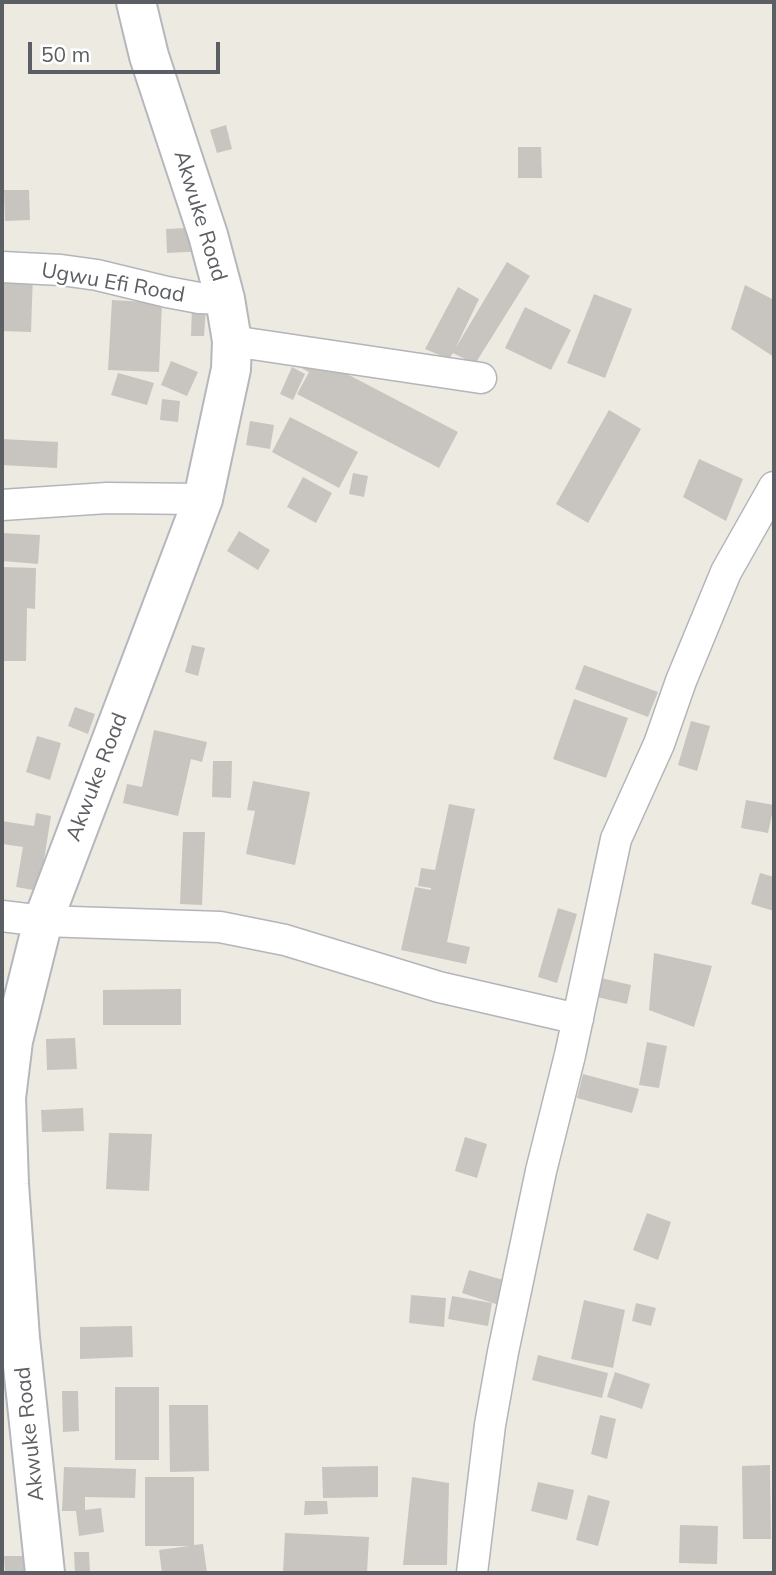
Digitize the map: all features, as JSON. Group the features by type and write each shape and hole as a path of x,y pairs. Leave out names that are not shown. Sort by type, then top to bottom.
{"main road":[{"name":"Akwuke Road","path":"45,1573 20,1338 8,1170 6,1098 13,1041 43,921 203,499 227,394 232,341 225,299 208,235 149,55 136,2"}],"street":[{"name":"Ugwu Efi Road","path":"2,267 97,275 199,298 225,299"},
{"path":"232,341 481,378"},
{"path":"472,1573 489,1425 503,1352 616,839 659,744 681,681 726,572 774,487"},
{"path":"2,505 107,498 203,499"},
{"path":"2,916 43,921 220,927 285,940 439,987 578,1019"}],"building":[{"path":"226,125 232,149 217,153 210,130"},
{"path":"518,147 541,147 542,178 518,178"},
{"path":"4,190 29,190 30,220 5,221"},
{"path":"205,227 205,251 167,253 166,229"},
{"path":"507,262 530,276 475,364 453,353 449,359 425,349 458,287 479,299 455,349"},
{"path":"2,272 33,274 31,332 2,331"},
{"path":"745,285 774,300 774,357 731,329"},
{"path":"594,294 632,309 605,378 567,363"},
{"path":"112,300 162,303 159,372 108,370"},
{"path":"192,307 206,308 204,336 191,336"},
{"path":"525,307 571,330 551,370 505,348"},
{"path":"301,350 458,432 439,468 297,394 309,372 294,364"},
{"path":"171,361 198,372 187,396 161,385"},
{"path":"292,367 305,374 293,400 280,394"},
{"path":"118,373 154,383 147,405 111,395"},
{"path":"162,399 180,401 178,422 160,420"},
{"path":"609,410 641,429 588,523 556,504"},
{"path":"290,417 358,452 339,488 272,452"},
{"path":"250,421 274,425 270,449 246,445"},
{"path":"2,439 58,442 57,468 2,465"},
{"path":"699,459 743,479 726,521 683,497"},
{"path":"353,473 368,476 364,497 349,494"},
{"path":"303,477 332,493 316,523 287,507"},
{"path":"239,531 270,550 258,570 227,551"},
{"path":"2,533 40,535 38,564 2,561"},
{"path":"2,567 36,568 35,609 27,608 26,661 2,661"},
{"path":"192,645 205,648 198,676 185,672"},
{"path":"584,665 658,692 648,717 575,689"},
{"path":"574,699 628,718 606,778 553,759"},
{"path":"75,707 95,714 88,734 68,726"},
{"path":"691,721 710,726 697,771 678,765"},
{"path":"154,730 207,742 202,762 191,759 178,816 123,803 127,784 142,787"},
{"path":"37,736 61,743 50,780 26,772"},
{"path":"213,761 232,761 231,798 212,797"},
{"path":"253,781 310,792 295,865 246,854 255,811 247,810"},
{"path":"746,800 774,805 768,833 741,828"},
{"path":"449,804 475,809 447,942 470,947 466,964 401,950 415,887 431,890 418,886 421,868 435,870"},
{"path":"36,813 51,816 39,891 16,887 23,847 2,844 2,821 34,826"},
{"path":"183,832 205,832 202,905 180,904"},
{"path":"760,873 774,877 774,911 751,904"},
{"path":"558,908 577,914 557,983 538,977"},
{"path":"654,953 712,966 694,1027 649,1010"},
{"path":"601,978 631,985 627,1004 597,997"},
{"path":"181,989 181,1025 103,1025 103,990"},
{"path":"75,1038 77,1069 47,1070 46,1039"},
{"path":"647,1042 667,1046 659,1088 639,1085"},
{"path":"583,1074 639,1089 632,1113 577,1098"},
{"path":"83,1108 84,1131 42,1132 41,1110"},
{"path":"109,1133 152,1134 149,1191 106,1189"},
{"path":"465,1137 487,1144 477,1178 455,1171"},
{"path":"647,1213 671,1222 658,1260 633,1250"},
{"path":"469,1270 510,1282 502,1306 462,1293"},
{"path":"411,1295 446,1298 444,1327 409,1323"},
{"path":"452,1296 492,1303 488,1326 448,1319"},
{"path":"584,1300 625,1310 613,1368 571,1359"},
{"path":"636,1303 656,1308 651,1326 632,1321"},
{"path":"132,1326 133,1357 80,1359 80,1327"},
{"path":"538,1355 608,1373 602,1398 532,1380"},
{"path":"615,1372 650,1384 642,1409 607,1397"},
{"path":"115,1387 159,1387 159,1460 115,1460"},
{"path":"62,1391 78,1391 79,1431 63,1432"},
{"path":"169,1405 208,1405 209,1471 170,1472"},
{"path":"600,1415 616,1419 607,1459 591,1454"},
{"path":"770,1465 771,1539 743,1539 742,1466"},
{"path":"378,1466 378,1497 323,1498 322,1467"},
{"path":"64,1467 136,1469 135,1498 85,1497 85,1510 101,1508 104,1532 79,1536 76,1511 62,1511"},
{"path":"145,1477 194,1477 194,1545 203,1544 207,1573 162,1573 159,1550 189,1546 145,1546"},
{"path":"412,1477 449,1483 447,1565 403,1565"},
{"path":"538,1482 574,1490 567,1520 531,1511"},
{"path":"588,1495 610,1501 598,1546 576,1540"},
{"path":"305,1501 327,1501 328,1514 304,1515"},
{"path":"680,1525 718,1526 717,1564 679,1563"},
{"path":"285,1533 369,1537 367,1573 283,1573"},
{"path":"74,1552 89,1552 90,1573 75,1573"},
{"path":"4,1556 27,1556 27,1573 5,1573"}]}
